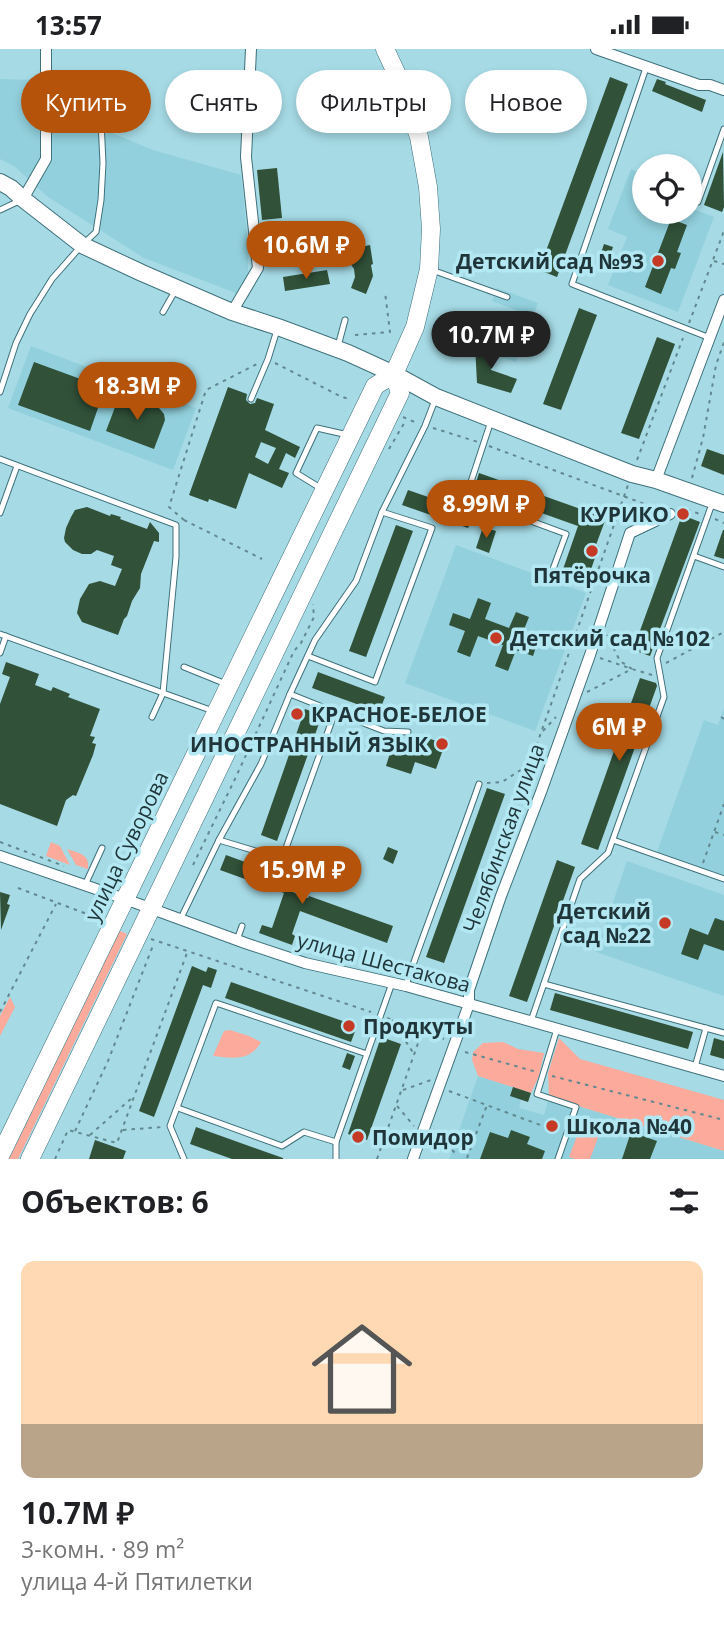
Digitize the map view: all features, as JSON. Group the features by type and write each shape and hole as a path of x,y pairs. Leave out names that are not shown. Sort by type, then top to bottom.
{"main road":[{"name":"улица Суворова","path":"0,1156 365,405 375,386 394,374 415,327 429,269 431,229 428,187 419,137 399,79 385,49"},
{"path":"0,182 82,245 176,288 232,313 337,349 394,374 436,397 632,474 719,503"},
{"name":"улица Суворова","path":"30,1159 147,938 151,909 400,393 394,374"}],"street":[{"path":"23,199 46,159 46,49"},
{"path":"232,313 258,268 246,157 251,49"},
{"path":"596,49 699,85 724,90"},
{"path":"656,480 724,300"},
{"name":"Челябинская улица","path":"413,1159 469,1004 469,990 501,896 541,792 631,533 670,514"},
{"name":"улица Шестакова","path":"0,856 305,963 406,986 724,1076"}],"lane":[{"path":"646,68 572,284 710,338"},
{"path":"702,190 724,129"},
{"path":"0,392 16,343 30,314 52,279 96,232 102,199 102,133"},
{"path":"0,210 23,199"},
{"path":"429,269 507,297"},
{"path":"163,312 176,288"},
{"path":"337,349 345,320"},
{"path":"251,399 278,327"},
{"path":"180,920 219,840 261,764 307,656 356,580 382,512 425,426 436,397"},
{"path":"492,418 466,497 566,534 553,569"},
{"path":"324,491 296,474 317,428 351,436"},
{"path":"0,459 176,524 176,557 163,693 152,717"},
{"path":"0,513 17,465"},
{"path":"531,1021 580,880 608,853 613,840 664,697 657,657 708,517 719,503"},
{"path":"307,656 375,682 432,529 382,512"},
{"path":"694,556 724,567"},
{"path":"0,653 3,635 216,712"},
{"path":"184,667 229,685"},
{"path":"290,694 384,731 408,732"},
{"path":"219,840 282,859 335,712"},
{"path":"406,986 479,784"},
{"path":"613,840 724,879"},
{"path":"85,885 102,848"},
{"path":"193,894 201,898"},
{"path":"237,940 242,926"},
{"path":"336,1159 336,1142 392,983"},
{"path":"544,983 724,1033"},
{"path":"184,1159 170,1126 216,1003 367,1054"},
{"path":"695,1067 706,1028"},
{"path":"557,1029 537,1094 576,1107 558,1159"},
{"path":"178,1108 282,1146 304,1132 336,1142"}],"path":[{"path":"479,784 502,782 530,764 632,474 724,231"},
{"path":"713,260 724,264"},
{"path":"355,335 390,332 385,292"},
{"path":"691,479 703,438 716,366 724,342"},
{"path":"262,559 184,520 169,507 206,390 268,359 340,396 365,405"},
{"path":"390,413 484,444 670,514 682,508 724,523"},
{"path":"176,524 184,520"},
{"path":"193,865 294,651 314,617 313,602"},
{"path":"601,621 620,661 632,669"},
{"path":"659,667 724,632"},
{"path":"590,655 661,678"},
{"path":"574,698 632,669"},
{"path":"542,732 558,715"},
{"path":"701,871 724,804"},
{"path":"714,832 724,835"},
{"path":"0,842 64,866"},
{"path":"18,888 113,924"},
{"path":"0,1012 57,902"},
{"path":"75,1132 108,1061 147,938 380,1015 423,1031 478,1057 724,1121"},
{"path":"55,1159 68,1130 117,1143 188,951"},
{"path":"392,1020 414,1055"},
{"path":"377,1159 423,1031"},
{"path":"402,1090 443,1076"},
{"path":"439,1088 566,1135"},
{"path":"89,1135 134,1096"},
{"path":"467,1158 487,1104"},
{"path":"397,1105 456,1154"},
{"path":"121,1130 170,1126"}],"shaded area":[{"path":"0,79 21,80 21,133 112,133 153,150 241,175 247,234 249,298 144,258 48,197 14,166 0,159"},
{"name":"Детский сад №93","path":"631,169 632,224 702,224 702,212 714,217 678,312 608,285 627,237 608,229"},
{"path":"497,288 538,303 516,362 499,356 516,310 492,301"},
{"path":"31,346 196,408 173,470 8,408"},
{"name":"Детский сад №102","path":"456,545 586,593 535,731 405,683"},
{"path":"724,708 724,876 657,852 704,720 718,725"},
{"path":"51,842 60,846 70,865 46,856"},
{"path":"67,849 85,857 88,869 76,865"},
{"name":"Детский сад №22","path":"627,861 724,895 724,996 596,952"},
{"path":"120,931 127,934 18,1159 9,1159"},
{"path":"10,997 15,1007 0,1036 0,1016"},
{"path":"230,1030 261,1042 246,1056 213,1056 224,1031"},
{"path":"559,1038 580,1059 724,1100 724,1151 549,1097 548,1073"},
{"path":"503,1042 518,1049 544,1053 539,1076 531,1093 478,1076 472,1060 473,1052 483,1043"},
{"name":"Школа №40","path":"478,1076 513,1087 510,1095 521,1099 519,1108 544,1115 549,1097 724,1151 724,1159 449,1159"},
{"path":"580,1128 599,1135 590,1159 569,1157"}],"building":[{"path":"610,77 628,84 557,277 539,270"},
{"path":"657,79 706,100 702,112 652,91"},
{"path":"723,152 724,207 722,212 704,205"},
{"path":"277,168 282,218 262,220 257,170"},
{"path":"669,224 687,225 677,252 681,253 675,269 671,268 661,294 645,287"},
{"path":"604,244 613,247 609,259 600,256"},
{"path":"370,245 373,276 366,294 351,288 355,277 354,269 346,250"},
{"path":"327,270 330,284 285,291 283,277"},
{"path":"579,308 597,315 561,410 543,404"},
{"path":"657,337 675,344 639,439 621,433"},
{"path":"489,343 491,370 517,379 511,393 477,383 475,344"},
{"path":"34,362 105,388 90,431 18,405"},
{"path":"228,387 247,394 246,400 250,404 255,403 257,398 274,404 265,430 300,447 295,458 286,453 279,469 289,473 282,488 249,473 236,509 189,495","holes":["261,442 276,448 268,464 255,457"]},
{"path":"120,394 159,408 164,414 165,420 154,449 106,431"},
{"path":"707,449 724,455 724,475 701,466"},
{"path":"479,473 606,518 586,584 561,575 578,526 474,489"},
{"path":"408,490 474,513 468,528 402,505"},
{"path":"87,507 110,516 121,517 120,519 147,529 150,522 159,533 159,542 154,541 141,574 140,588 118,635 82,622 77,613 80,599 89,584 100,581 115,586 122,569 111,565 114,556 97,550 91,554 82,554 65,542 66,528 75,510"},
{"path":"682,515 700,522 650,656 633,650"},
{"path":"396,525 413,531 366,657 349,651"},
{"path":"483,527 496,531 489,553 476,548"},
{"path":"724,530 724,559 714,556"},
{"path":"478,598 491,603 485,619 509,628 516,612 529,617 521,637 537,644 533,656 516,650 508,671 495,666 503,645 478,636 470,657 457,652 465,631 449,625 453,613 470,619"},
{"path":"6,662 39,674 35,685 51,691 53,687 70,694 68,697 100,709 90,736 95,737 92,743 96,744 93,755 76,796 66,800 57,826 0,804 0,704 10,677 2,674"},
{"path":"318,672 385,697 379,712 312,688"},
{"path":"640,678 656,683 657,686 598,850 581,844"},
{"path":"305,709 322,715 277,841 261,835"},
{"path":"419,735 445,744 436,769 415,762 411,774 386,766 394,740 415,747"},
{"path":"487,788 505,794 444,963 426,957"},
{"path":"388,847 398,851 393,864 383,859"},
{"path":"226,855 294,880 290,891 393,926 387,943 300,911 292,934 295,936 292,945 259,933 262,925 272,928 284,893 220,870"},
{"path":"557,860 575,867 527,1002 509,996"},
{"path":"0,892 10,895 7,904 10,905 1,930"},
{"path":"715,918 724,921 724,951 704,944 698,960 681,954 690,928 708,935"},
{"path":"192,966 206,972 208,967 217,970 211,988 203,985 154,1117 139,1111"},
{"path":"231,982 357,1026 351,1042 225,998"},
{"path":"555,993 693,1032 688,1049 550,1010"},
{"path":"381,1037 401,1044 367,1140 348,1134"},
{"path":"714,1038 724,1041 724,1059 710,1055"},
{"path":"347,1053 355,1056 350,1070 342,1067"},
{"path":"513,1087 531,1093 528,1102 510,1096"},
{"path":"196,1127 283,1159 232,1159 190,1144"},
{"path":"511,1130 530,1137 527,1144 545,1151 542,1159 480,1159 490,1132 508,1138"},
{"path":"631,1132 657,1141 650,1159 622,1159"},
{"path":"95,1140 126,1151 123,1159 89,1159"}],"place":[{"name":"Детский сад №93","path":"658,261"},
{"name":"КУРИКО","path":"683,514"},
{"name":"Пятёрочка","path":"592,551"},
{"name":"Детский сад №102","path":"496,638"},
{"name":"КРАСНОЕ-БЕЛОЕ","path":"297,714"},
{"name":"ИНОСТРАННЫЙ ЯЗЫК","path":"442,744"},
{"name":"Детский сад №22","path":"665,923"},
{"name":"Продкуты","path":"349,1026"},
{"name":"Школа №40","path":"552,1126"},
{"name":"Помидор","path":"358,1137"}]}
